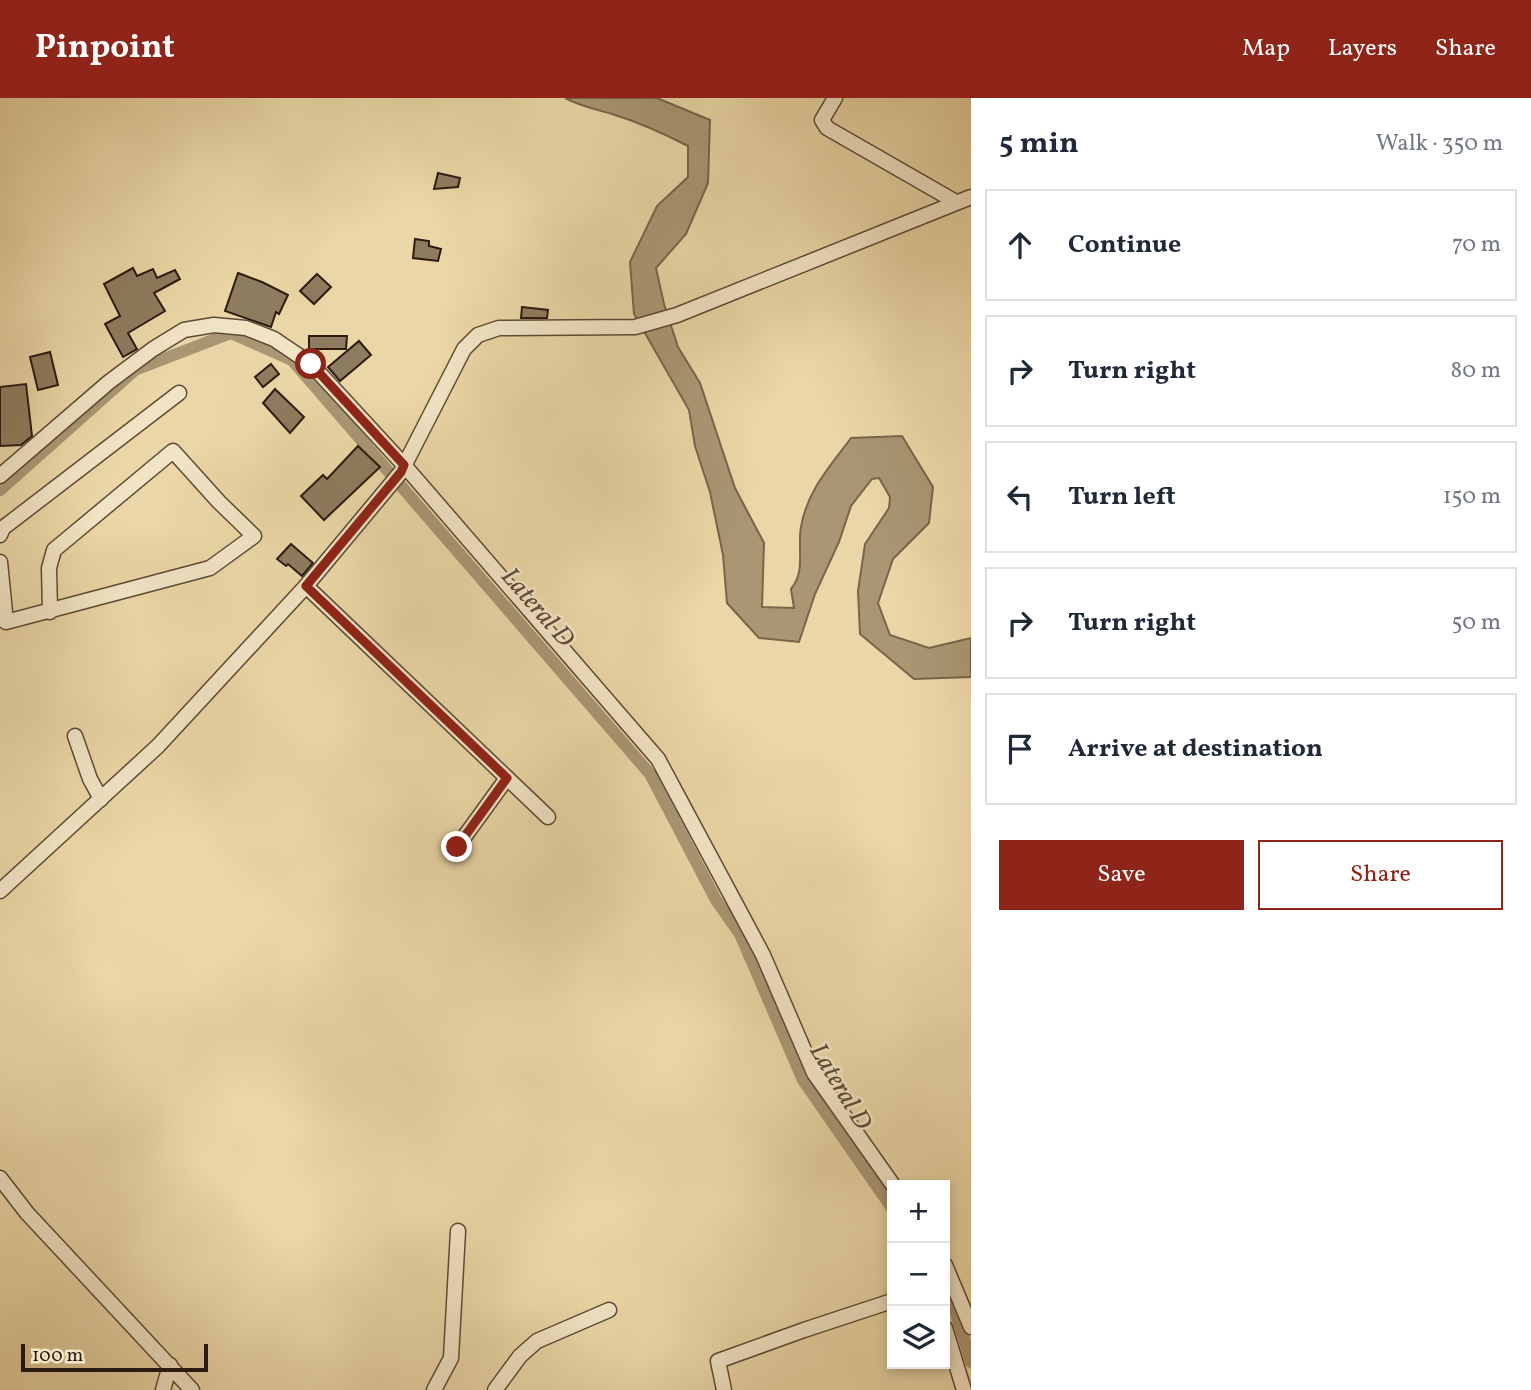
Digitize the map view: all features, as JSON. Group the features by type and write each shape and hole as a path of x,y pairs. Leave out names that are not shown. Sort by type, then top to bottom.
{"street":[{"path":"835,98 822,120 827,128 956,202"},
{"path":"0,891 158,746 306,586 398,473 464,349 478,335 499,328 635,327 677,315 971,197"},
{"path":"0,476 109,382 184,330 214,325 246,328 274,339 311,364 398,473 659,759 763,955 814,1073 889,1180"},
{"path":"0,535 3,528 179,393"},
{"path":"0,562 3,623 50,612 210,568 254,536 173,451 54,550 49,568 50,612"},
{"path":"306,586 548,817"},
{"path":"75,736 90,779 101,799"},
{"path":"457,847 507,778"},
{"path":"0,1178 27,1213 192,1390"},
{"path":"434,1390 451,1358 458,1231"},
{"path":"950,1286 971,1327"},
{"path":"723,1390 718,1362 887,1303"},
{"path":"495,1390 520,1356 537,1341 609,1310"},
{"path":"950,1344 964,1390"},
{"path":"163,1390 170,1365"}],"shaded area":[{"path":"565,98 657,98 710,120 708,183 686,234 656,268 678,347 700,383 735,488 764,543 762,607 794,608 791,589 800,567 800,535 808,502 820,480 851,438 902,436 933,487 929,523 893,559 878,603 890,635 929,648 971,638 971,677 914,679 860,634 858,591 865,544 889,508 890,497 879,478 872,479 851,506 839,542 815,594 799,642 759,638 727,603 723,555 710,492 695,446 689,410 634,314 630,262 657,206 688,177 688,146 641,124"}],"building":[{"path":"438,173 460,178 458,187 434,189"},
{"path":"415,239 429,241 429,246 441,249 438,261 413,258"},
{"path":"133,268 137,276 153,269 157,278 175,270 180,279 154,293 165,311 128,333 137,349 123,357 105,324 120,316 104,284"},
{"path":"238,273 288,295 279,314 276,312 271,327 225,311"},
{"path":"317,274 331,287 314,304 300,291"},
{"path":"522,307 548,310 547,318 521,318"},
{"path":"309,336 347,336 346,349 309,349"},
{"path":"359,341 371,355 340,381 328,367"},
{"path":"50,352 58,385 38,390 30,357"},
{"path":"271,364 279,374 263,387 255,377"},
{"path":"26,384 32,436 21,445 0,446 0,387"},
{"path":"275,389 304,417 290,433 263,403"},
{"path":"358,446 380,467 324,520 301,496 323,475 327,479"},
{"path":"291,544 313,563 302,576 277,559"}],"waterway":[{"name":"Lateral D","path":"0,490 135,370 231,333 292,360 650,774 716,900 740,934 803,1080 887,1201"},
{"name":"Lateral D","path":"950,1302 971,1362"}],"route":[{"path":"311,364 404,465 306,586 507,778 457,847"}]}
